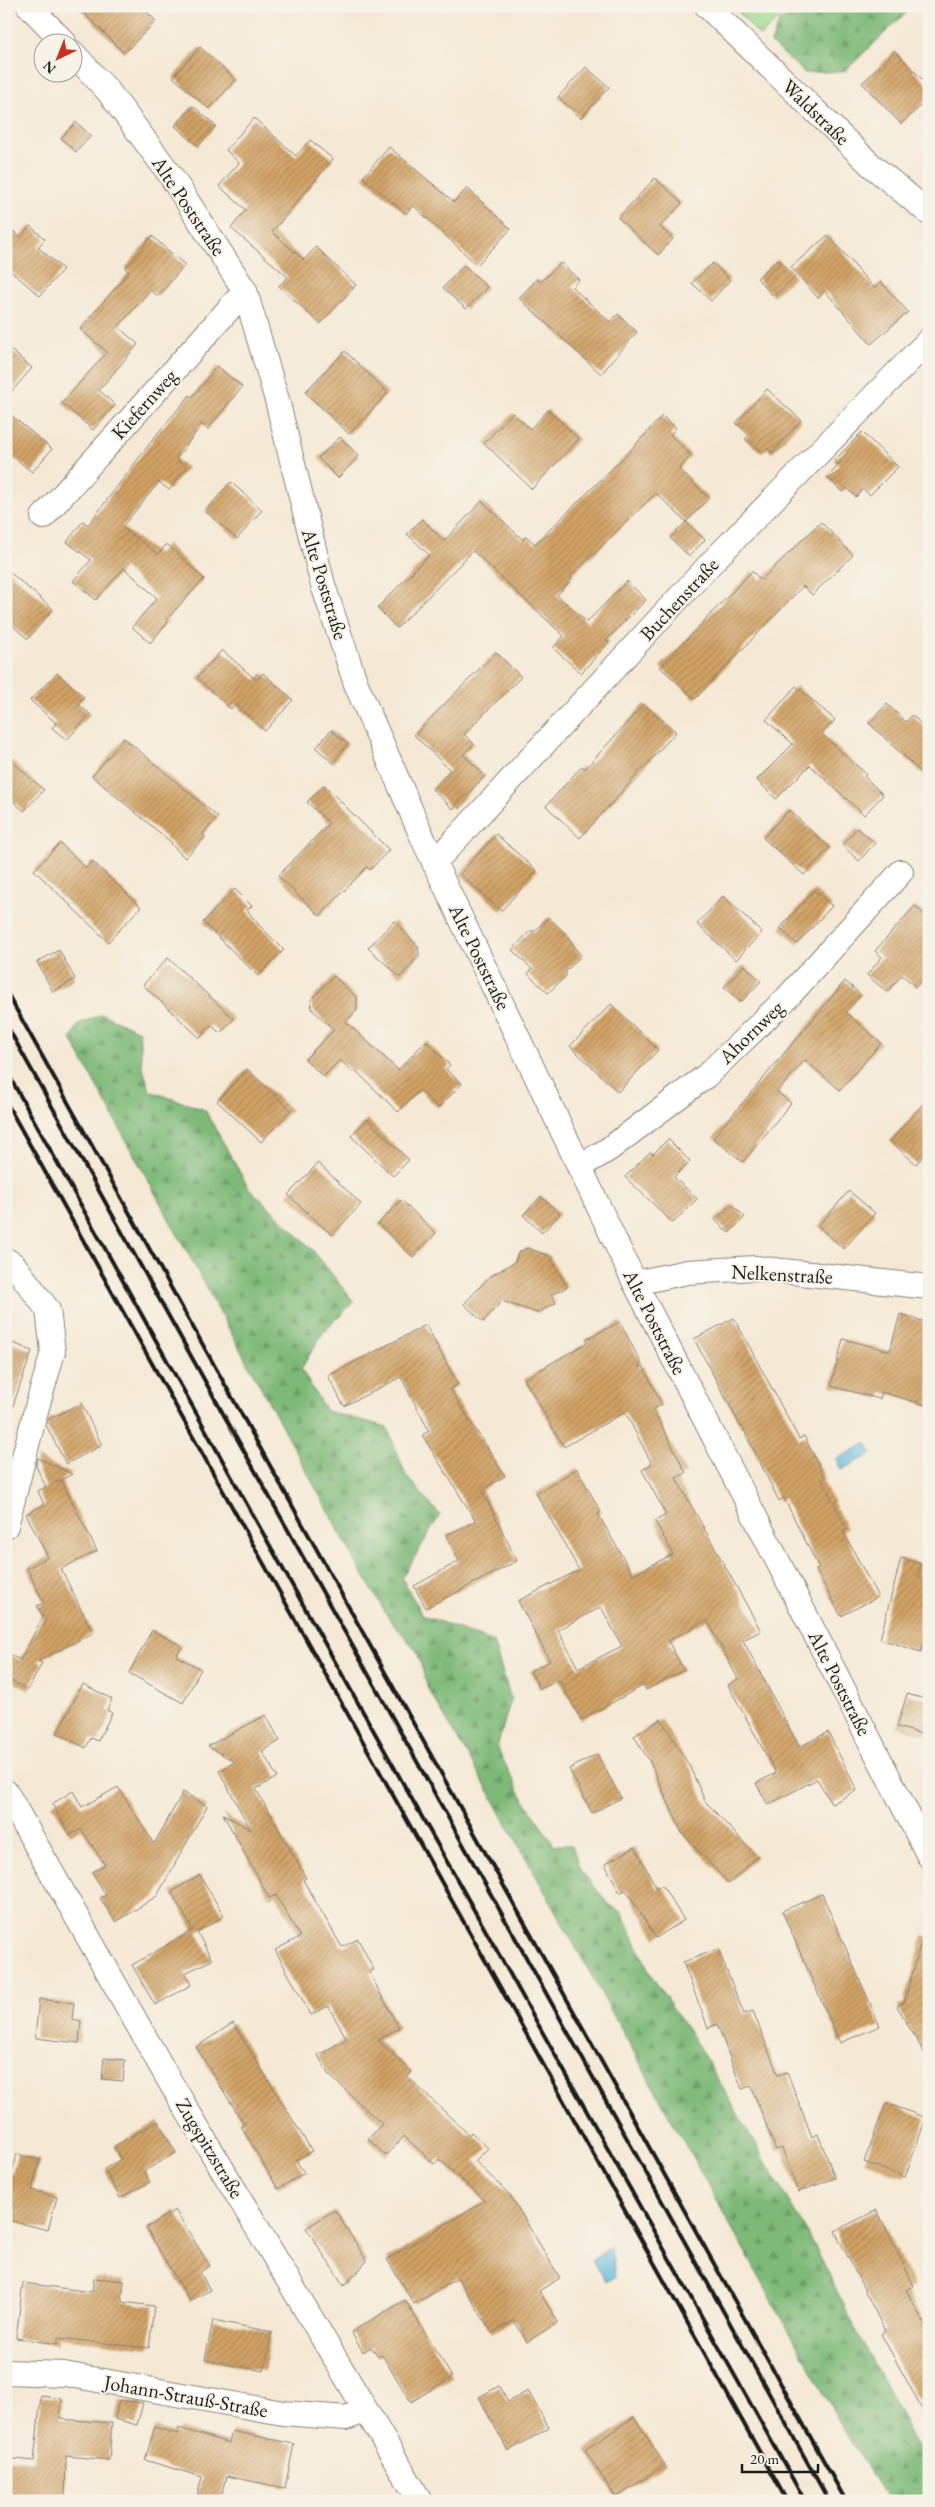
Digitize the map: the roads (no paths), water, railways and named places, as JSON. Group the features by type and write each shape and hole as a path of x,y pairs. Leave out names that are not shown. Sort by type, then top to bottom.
{"street":[{"path":"29,6 54,32"},
{"name":"Waldstraße","path":"707,6 871,165 929,213"},
{"name":"Alte Poststraße","path":"82,63 108,91 169,173 245,291 277,400 323,586 356,684 434,863 635,1283 929,1856"},
{"name":"Kiefernweg","path":"43,518 245,291"},
{"name":"Buchenstraße","path":"434,863 712,562 929,340"},
{"name":"Ahornweg","path":"579,1167 610,1149 706,1076 786,999 902,872"},
{"path":"6,1260 14,1265 48,1310 53,1352 7,1521"},
{"name":"Nelkenstraße","path":"635,1283 688,1272 755,1268 929,1286"},
{"name":"Zugspitzstraße","path":"6,1792 169,2080 420,2501"},
{"name":"Johann-Strauß-Straße","path":"6,2372 64,2374 284,2413 346,2418 365,2411"}],"water":[{"path":"867,1443 872,1454 841,1470 836,1459"},
{"path":"611,2247 615,2277 606,2282 592,2261"}],"railway":[{"path":"6,991 846,2501"},
{"path":"6,1024 829,2501"},
{"path":"6,1070 805,2501"},
{"path":"6,1102 787,2501"}]}
